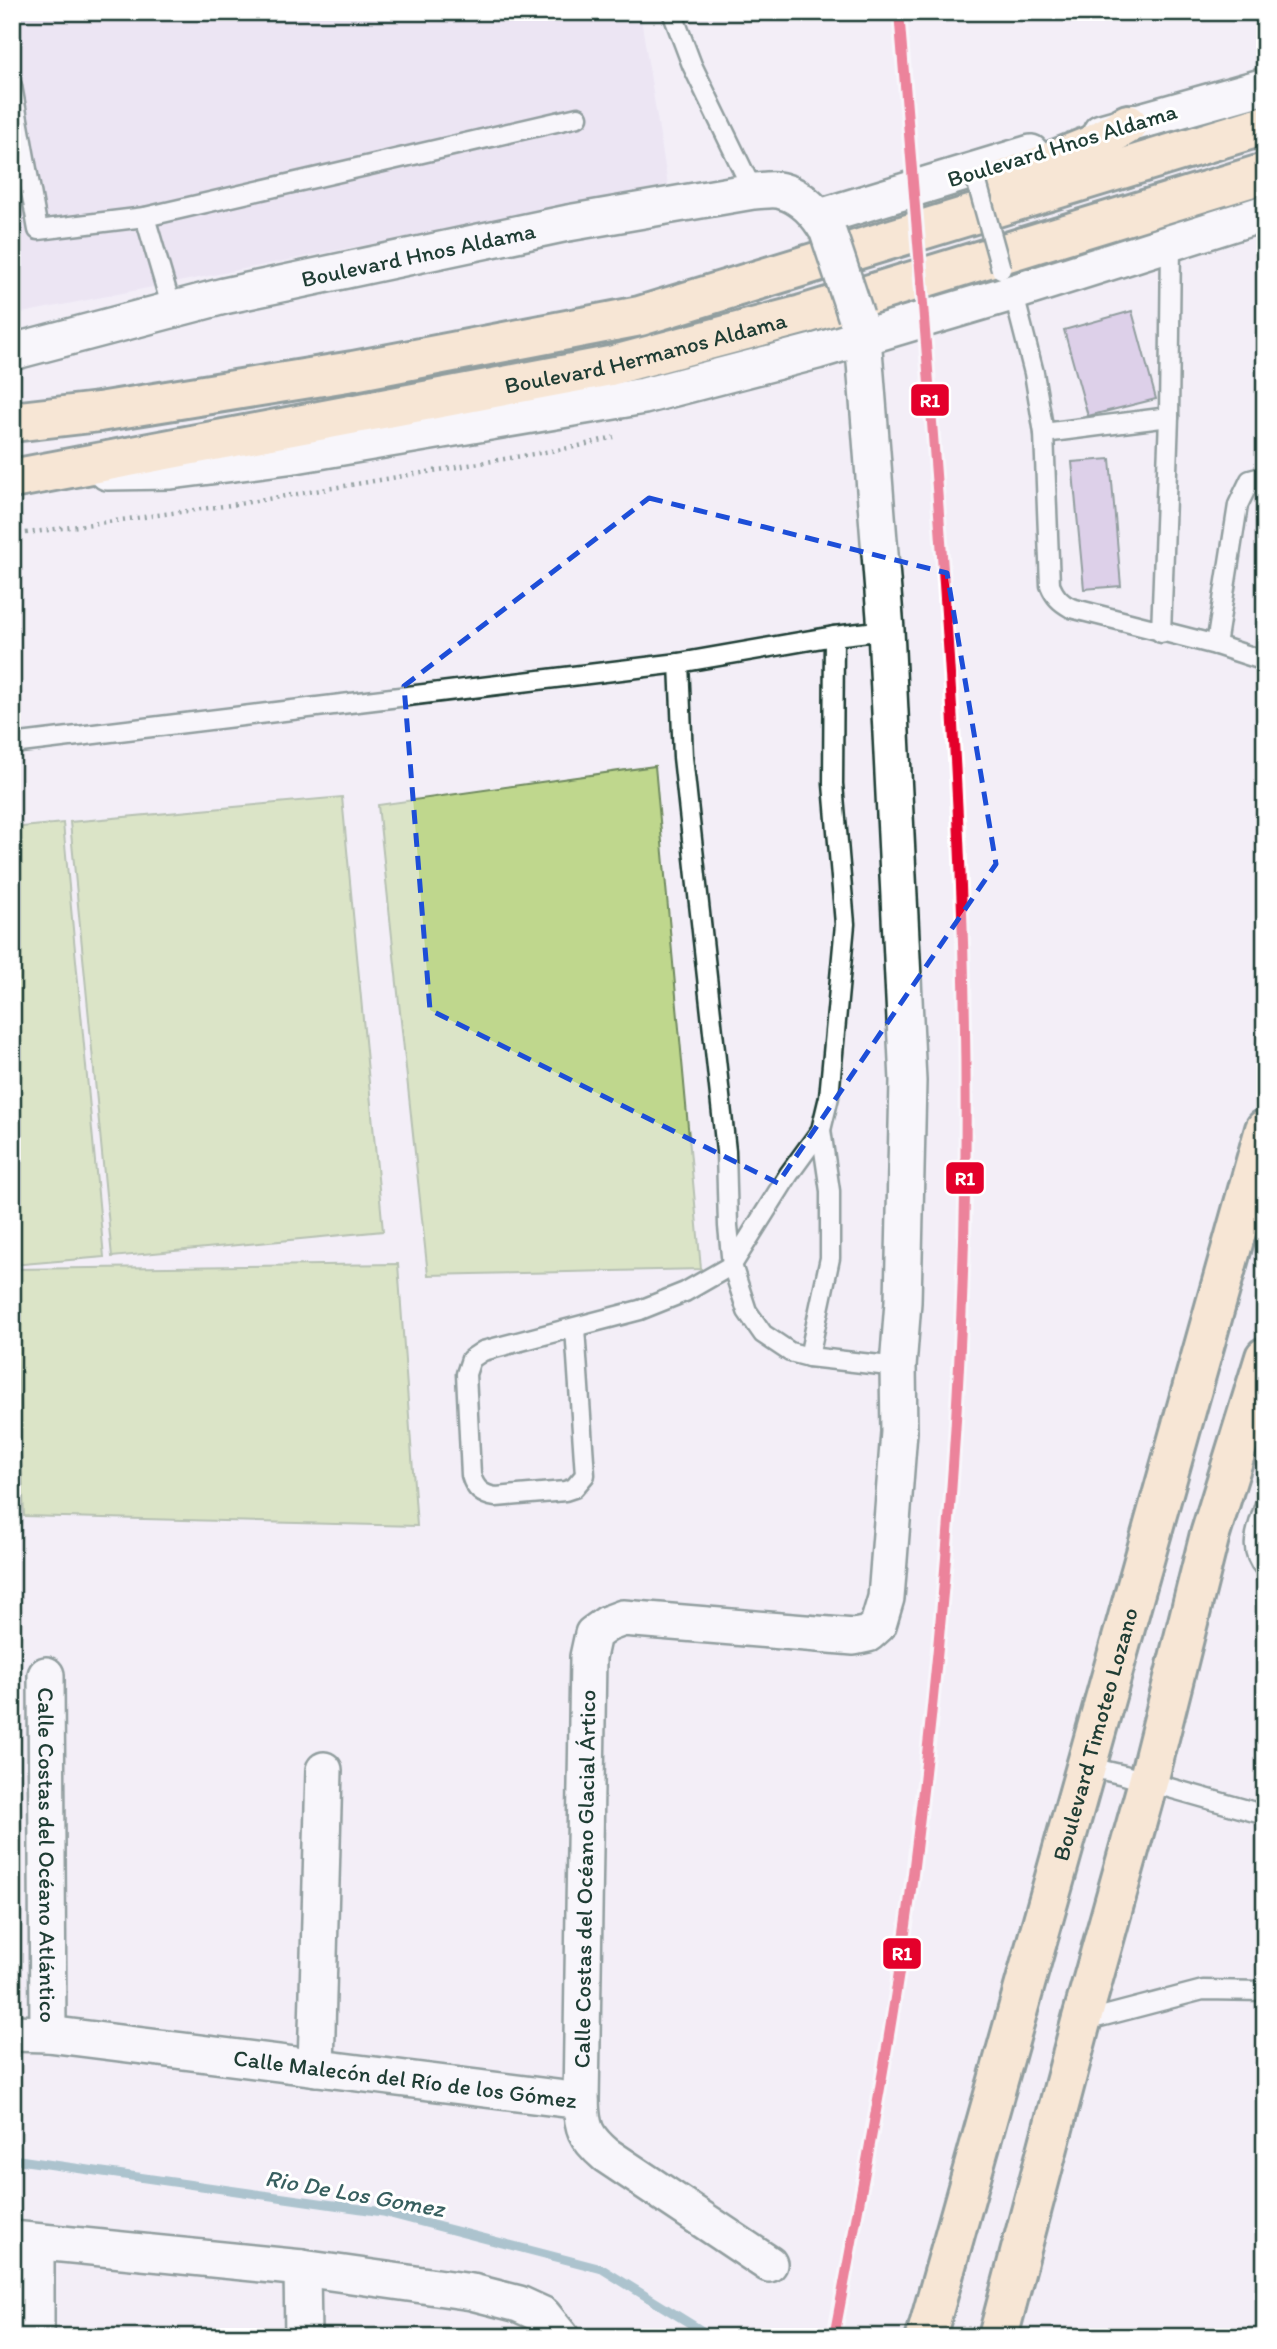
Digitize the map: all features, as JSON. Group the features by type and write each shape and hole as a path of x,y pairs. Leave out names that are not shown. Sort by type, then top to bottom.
{"main road":[{"path":"930,228 938,214 949,205 1090,146 1128,124"},
{"name":"Boulevard Hermanos Aldama","path":"12,422 99,412 339,373 640,316 1265,125"},
{"name":"Boulevard Hermanos Aldama","path":"30,476 610,366 802,316 1265,173"},
{"name":"Boulevard Timoteo Lozano","path":"926,2337 1264,1132"},
{"path":"998,2337 1081,2022 1149,1782 1209,1538 1265,1357"}],"street":[{"name":"Boulevard Hnos Aldama","path":"12,352 237,293 506,236 753,191 780,190 796,197 824,225 1128,124 1265,86"},
{"path":"30,476 172,471 295,456 644,396 1008,280 1171,243 1265,213"},
{"path":"824,225 860,326 886,630 908,1081 903,1302 898,1367"},
{"name":"Calle Costas del Océano Glacial Ártico","path":"581,2101 587,1657 593,1634 607,1624 623,1618 854,1637 868,1634 878,1625 886,1598 898,1446 898,1367"},
{"name":"Calle Costas del Océano Atlántico","path":"46,1675 48,2034"},
{"path":"316,2068 324,1770"},
{"name":"Calle Malecón del Río de los Gómez","path":"12,2033 48,2034 581,2101 582,2124 593,2145 769,2264"},
{"path":"36,2337 24,2241 302,2268 472,2292 519,2304 543,2315 561,2337"},
{"path":"302,2268 303,2337"}],"lane":[{"path":"672,12 692,65 753,191"},
{"path":"12,86 38,230 145,217 578,117"},
{"path":"975,175 1034,373 1044,433 1050,585 1054,595 1071,608 1216,645 1265,661"},
{"path":"145,217 172,309"},
{"path":"1161,633 1169,417 1171,243"},
{"path":"1044,433 1169,417"},
{"path":"1216,645 1238,505 1250,480 1265,476"},
{"path":"12,744 679,663 834,636 886,630"},
{"path":"809,1357 830,1258 830,1191 821,1130 829,1097 845,925 833,784 834,636"},
{"path":"679,663 683,758 726,1151 732,1265 747,1311 763,1334 790,1352 809,1357 898,1367"},
{"path":"575,1328 585,1475 574,1488 565,1491 487,1496 473,1484 471,1475 466,1374 471,1359 483,1351 651,1306 685,1292 732,1265 789,1174 821,1130"},
{"path":"1265,1504 1253,1548 1255,1556 1265,1569"},
{"path":"1085,1766 1265,1815"},
{"path":"1081,2022 1203,1990 1265,1991"}],"highlighted area":[{"path":"649,498 947,573 996,864 778,1183 430,1010 404,686"}],"shaded area":[{"path":"12,12 640,12 668,185 12,315"}],"green space":[{"path":"655,766 701,1269 428,1275 378,805"},
{"path":"342,797 383,1231 112,1257 70,822"},
{"path":"63,823 104,1257 12,1265 12,828"},
{"path":"398,1264 417,1526 24,1516 13,1269"}],"building":[{"path":"1132,311 1156,399 1088,416 1064,330"},
{"path":"1110,459 1121,586 1084,589 1072,462"}],"waterway":[{"name":"Rio De Los Gomez","path":"12,2159 383,2212 602,2269 712,2337"}],"transit line":[{"name":"R1","path":"834,2337 887,2048 913,1874 948,1535 963,1280 965,1028 956,777 940,527 899,12"}]}
